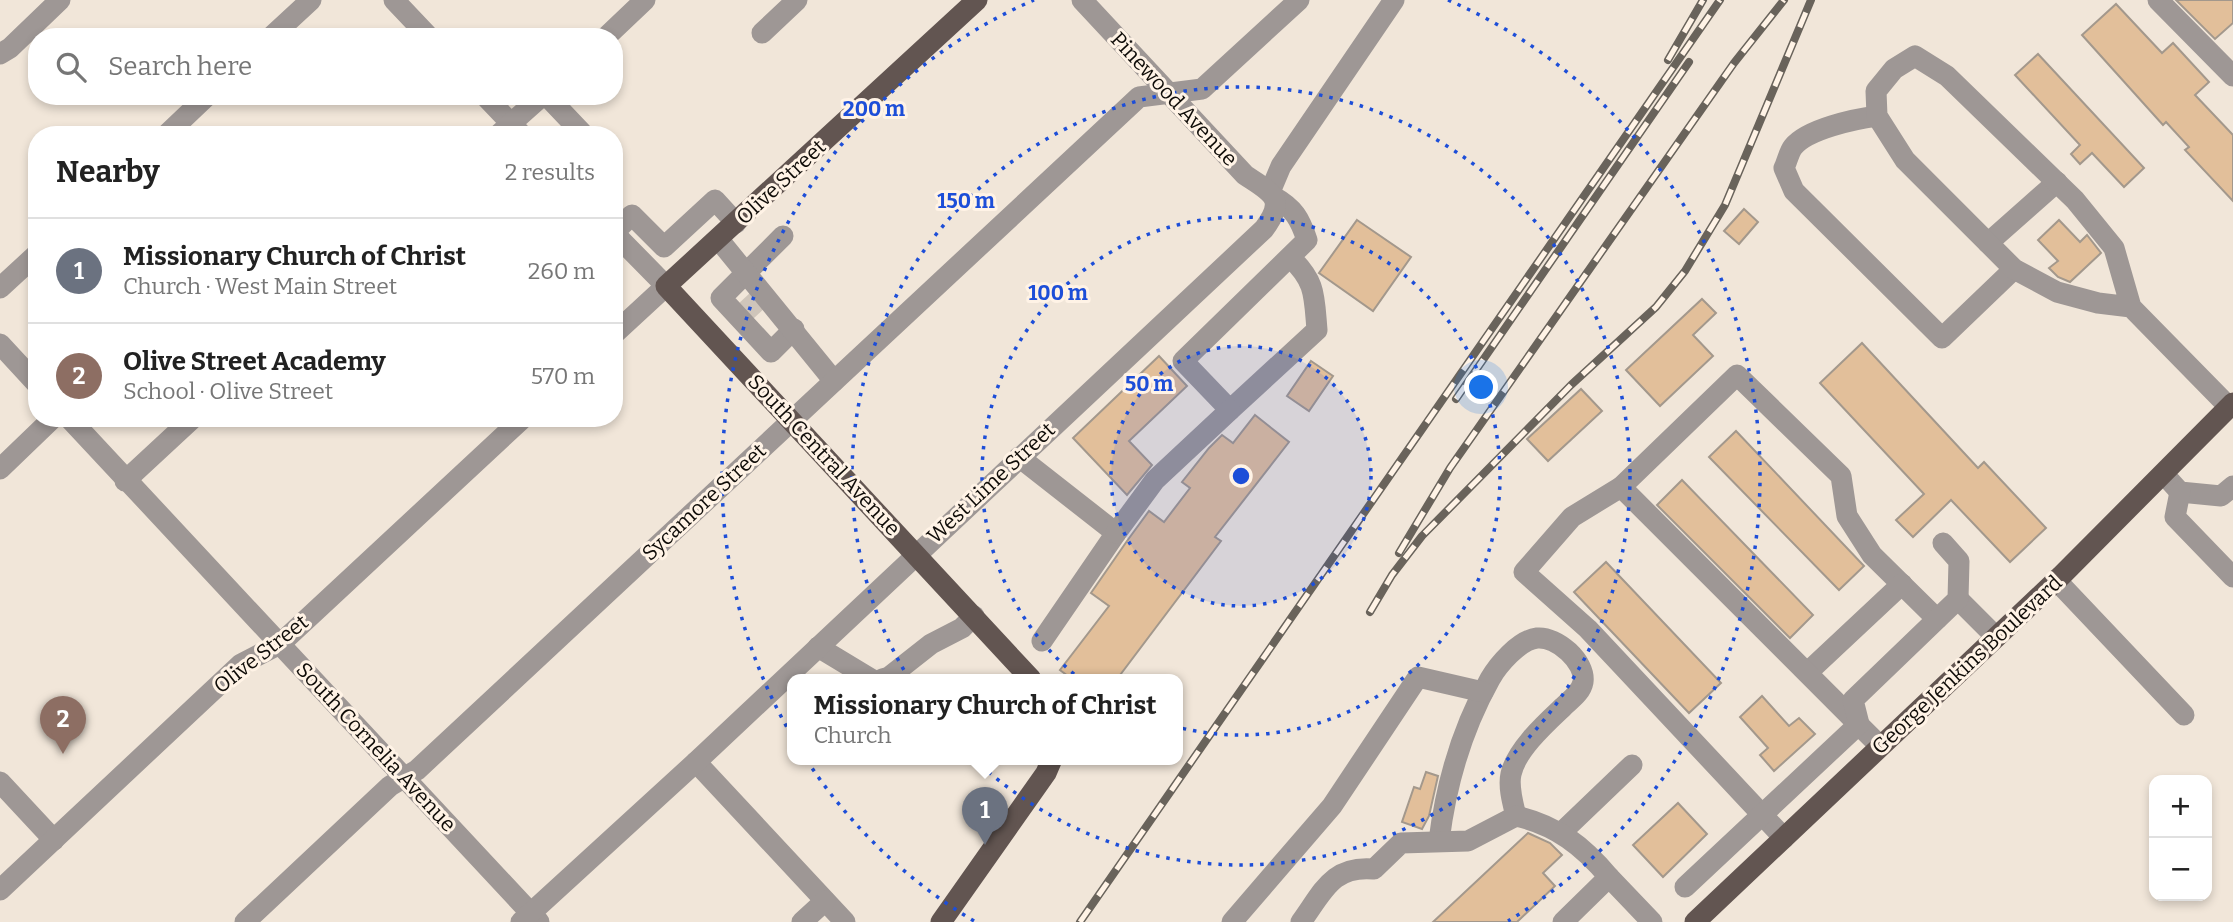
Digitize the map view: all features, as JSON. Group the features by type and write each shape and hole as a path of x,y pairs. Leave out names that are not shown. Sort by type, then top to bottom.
{"main road":[{"name":"Olive Street","path":"666,286 977,0"},
{"name":"South Central Avenue","path":"666,286 1026,674"},
{"name":"George Jenkins Boulevard","path":"1695,922 2056,580 2231,405"},
{"path":"941,922 1049,765"}],"street":[{"path":"31,28 60,0"},
{"path":"281,28 311,0"},
{"path":"394,0 420,28"},
{"path":"615,28 645,0"},
{"path":"762,33 797,0"},
{"name":"Pinewood Avenue","path":"1082,0 1245,175 1290,206 1300,219 1307,240 1290,257"},
{"name":"Sycamore Street","path":"245,922 390,786 417,770 1139,97 1202,89 1298,0"},
{"name":"West Lime Street","path":"789,674 1264,229 1277,210 1272,194 1281,166 1394,0"},
{"path":"2158,0 2233,76"},
{"path":"0,54 28,31"},
{"path":"2131,307 2098,303 2057,292 2014,269 1905,160 1877,116 1875,92 1894,69 1915,55 1947,76 2057,182 2114,248 2131,307 2231,405"},
{"path":"175,126 198,105"},
{"path":"491,105 506,126"},
{"path":"515,126 536,105"},
{"path":"552,105 568,126"},
{"path":"1877,116 1851,120 1819,132 1793,146 1784,168 1794,191 1942,338 2014,269"},
{"path":"1988,243 2057,182"},
{"path":"623,224 632,215 664,247 715,200 737,223"},
{"path":"783,236 721,298 751,306 794,329 834,381"},
{"path":"719,240 746,272 751,306 771,352"},
{"name":"South Central Avenue","path":"623,241 666,286"},
{"path":"1042,641 1155,480 1317,330 1314,290 1308,274 1290,257 1183,361 1230,410"},
{"path":"0,288 28,262"},
{"name":"Olive Street","path":"623,326 666,286"},
{"path":"715,339 751,306"},
{"path":"748,375 794,329"},
{"path":"0,344 28,374"},
{"path":"1784,838 1588,629 1524,572 1572,517 1621,487 1737,375 1841,476 1847,516 1872,555 1937,619"},
{"path":"0,469 44,427"},
{"name":"South Cornelia Avenue","path":"77,427 404,777 530,919"},
{"path":"125,481 183,427"},
{"name":"Olive Street","path":"0,890 241,664 280,644 513,427"},
{"path":"1019,457 1116,533"},
{"path":"2164,474 2180,492 2229,497"},
{"path":"1621,487 1881,746"},
{"path":"2180,492 2175,517 2233,578"},
{"path":"1858,724 1853,699 1958,599 1959,561 1943,543"},
{"path":"2056,580 2184,715"},
{"path":"1808,673 1902,584"},
{"path":"1958,599 1996,637"},
{"path":"893,674 932,644 962,628 974,616"},
{"path":"1439,841 1444,799 1471,712 1496,669 1518,649 1537,638 1555,642 1570,653 1582,670 1583,683 1577,695 1533,736 1511,773 1516,816"},
{"path":"818,647 863,674"},
{"name":"West Lime Street","path":"530,919 787,676"},
{"path":"1232,922 1332,806 1419,677 1483,692"},
{"path":"1685,887 1858,724"},
{"path":"696,762 845,922"},
{"path":"1562,832 1632,765"},
{"path":"0,782 54,840"},
{"path":"1301,922 1333,878 1354,867 1374,869 1401,844 1468,841 1516,816 1562,832 1593,858 1652,922"},
{"path":"1563,922 1609,877"},
{"path":"802,922 825,901"}],"building":[{"path":"2176,0 2233,0 2233,23 2215,39"},
{"path":"2116,4 2162,53 2173,43 2209,82 2195,95 2233,135 2233,201 2185,150 2189,147 2166,122 2163,125 2082,35"},
{"path":"2038,54 2144,168 2124,187 2092,153 2080,164 2071,154 2080,145 2015,75"},
{"path":"1744,209 1758,222 1739,244 1724,231"},
{"path":"1357,220 1411,257 1373,311 1319,273"},
{"path":"2059,220 2080,242 2087,235 2101,253 2070,282 2058,277 2049,268 2058,261 2038,240"},
{"path":"1702,299 1716,313 1693,335 1713,356 1660,406 1626,370"},
{"path":"1862,343 1978,468 1984,462 2046,528 2010,562 1951,500 1913,537 1896,520 1924,494 1820,383"},
{"path":"1159,356 1187,386 1129,441 1152,465 1127,495 1073,438"},
{"path":"1311,361 1333,376 1309,411 1287,396"},
{"path":"1581,389 1602,411 1548,461 1527,439"},
{"path":"1255,415 1289,442 1215,537 1221,541 1121,674 1065,674 1060,670 1109,606 1091,593 1127,541 1149,511 1164,522 1190,488 1182,482 1222,435 1233,443"},
{"path":"1736,431 1864,566 1839,590 1709,457"},
{"path":"1682,480 1813,615 1790,638 1657,505"},
{"path":"1606,562 1721,683 1689,713 1574,592"},
{"path":"1762,696 1789,726 1799,718 1815,734 1774,771 1760,755 1768,748 1740,717"},
{"path":"1426,772 1438,776 1429,816 1422,829 1402,822 1414,787 1420,789"},
{"path":"1678,803 1707,834 1663,877 1633,845"},
{"path":"1528,833 1550,843 1562,855 1543,873 1555,886 1517,922 1433,922"}],"tunnel":[{"path":"745,312 759,299"}],"railway":[{"path":"1668,60 1703,0"},
{"path":"1080,922 1720,0"},
{"path":"1399,553 1450,468 1734,63 1784,0"},
{"path":"1370,612 1392,575 1422,536 1571,385 1656,307 1685,271 1725,205 1811,0"},
{"path":"1456,399 1689,62"}],"place":[{"name":"Olive Street Academy","path":"63,754"},
{"name":"Missionary Church of Christ","path":"985,845"}]}
